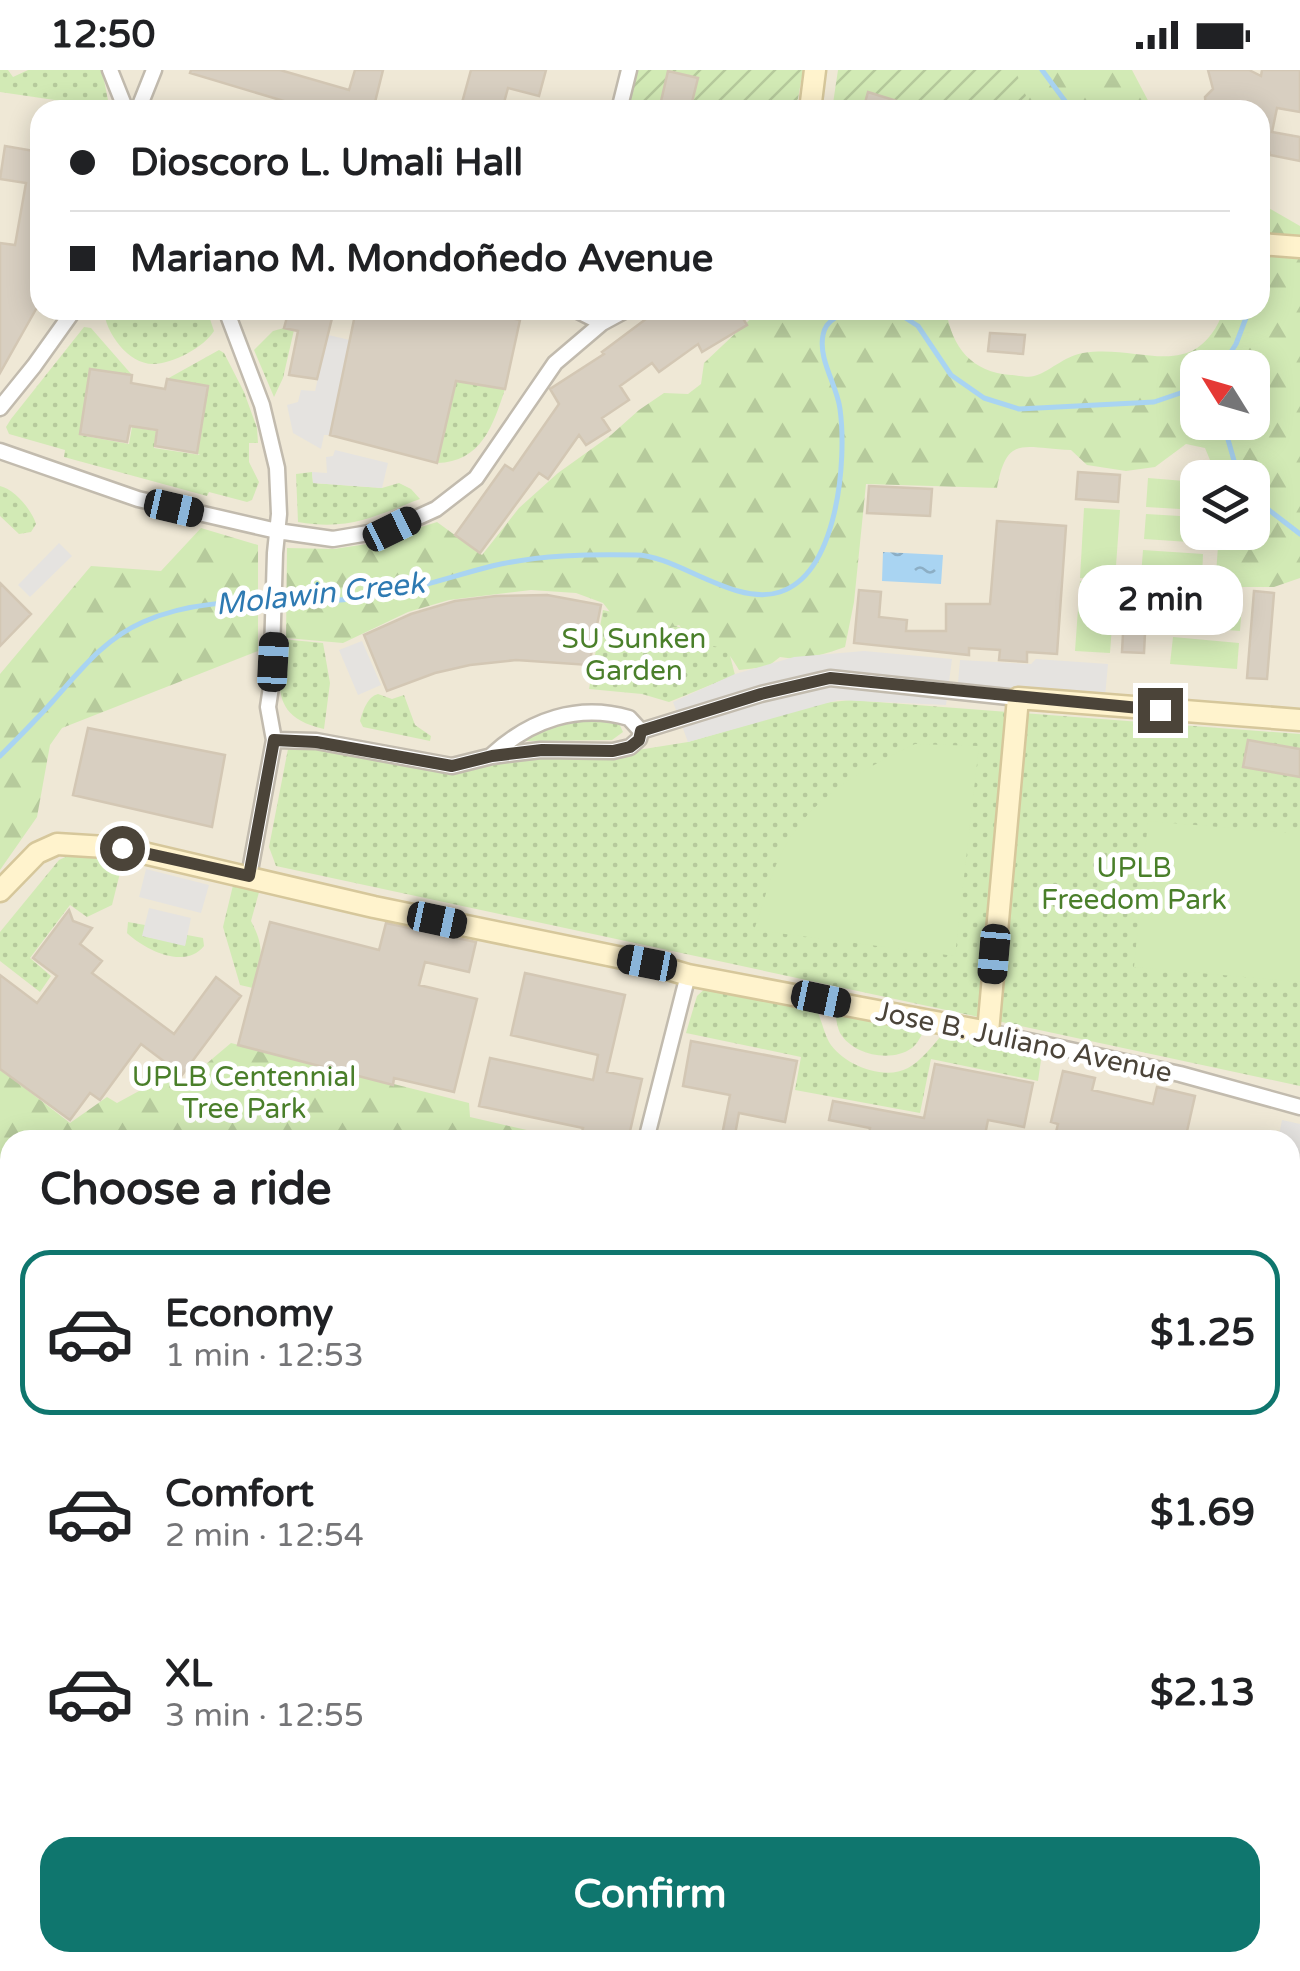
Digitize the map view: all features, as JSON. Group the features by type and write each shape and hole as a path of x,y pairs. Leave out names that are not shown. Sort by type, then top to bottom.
{"street":[{"path":"142,100 154,70"},
{"path":"622,100 629,70"},
{"path":"811,100 815,70"},
{"path":"110,72 113,100"},
{"path":"110,72 122,100"},
{"path":"1270,245 1300,247"},
{"path":"0,408 67,320"},
{"path":"230,320 272,436 277,468 274,637 268,708 274,740 249,876"},
{"path":"595,320 602,324"},
{"path":"0,451 138,499 277,531 332,539 392,529 441,506 476,478 555,363 609,320"},
{"path":"641,731 761,694 830,678 1018,698 1300,720"},
{"path":"988,1032 1018,698"},
{"path":"492,756 534,725 582,712 629,718 641,731"},
{"path":"274,740 316,742 452,766 542,750 613,751 630,747 639,740 641,731"},
{"name":"Jose B. Juliano Avenue","path":"0,890 37,853 57,844 122,848 374,908 1180,1074 1300,1107"},
{"path":"649,1130 688,975"}],"shaded area":[{"path":"0,70 1300,70 1300,1130 0,1130"},
{"path":"328,335 350,340 330,435 324,435 321,449 293,433 287,405 298,402 301,390 315,391"},
{"path":"335,450 388,463 382,488 313,483 312,472 327,473 326,457 333,456"},
{"path":"59,543 72,556 30,597 18,585"},
{"path":"362,641 381,685 358,695 339,650"},
{"path":"864,651 952,659 946,705 838,700 688,742 673,702 735,674 794,657"},
{"path":"1036,659 1108,664 1105,697 958,683 960,660 1031,664"},
{"path":"146,869 209,885 201,913 139,897"},
{"path":"149,908 191,918 185,946 142,936"},
{"path":"1282,1120 1300,1124 1300,1130 1280,1130"}],"green space":[{"path":"0,70 8,70 13,77 28,70 102,70 108,100 55,100 0,92"},
{"path":"632,70 803,70 798,100 625,100"},
{"path":"838,70 1015,70 1028,100 834,100"},
{"path":"851,70 1132,70 1148,100 890,100"},
{"path":"1270,209 1300,226 1300,578 1274,587 1215,587 1218,550 1270,550 1270,460 1210,460 1205,448 1186,444 1155,467 1126,471 1087,465 1071,450 1029,447 1012,452 1006,459 997,488 866,484 854,602 845,647 821,655 780,657 767,667 739,670 726,652 694,644 679,625 647,636 621,626 603,603 576,593 531,590 449,600 408,612 343,643 286,638 287,548 334,549 367,544 437,522 482,555 519,508 558,473 664,393 688,394 701,384 704,363 749,320 948,320 959,346 975,363 997,373 1029,377 1083,353 1180,354 1180,440 1270,440 1270,350 1191,350 1198,347 1219,320 1270,320"},
{"path":"105,320 210,320 214,331 178,358 153,364 127,353"},
{"path":"84,327 91,328 132,375 90,369 80,435 129,444 132,427 156,431 154,448 200,455 197,453 208,386 167,379 219,350 224,353 257,428 258,443 249,443 249,462 259,482 252,500 209,492 207,496 64,457 65,450 9,434 6,427 11,419"},
{"path":"294,330 283,378 274,397 254,350 273,331"},
{"path":"456,381 505,389 490,428 475,449 452,461 437,463"},
{"path":"312,472 313,483 382,488 399,483 420,499 347,523 298,522 296,474"},
{"path":"1148,478 1180,481 1180,509 1146,507"},
{"path":"0,486 31,513 36,524 31,532 19,534 0,516"},
{"path":"1084,508 1120,510 1115,580 1080,578"},
{"path":"1146,514 1180,516 1180,541 1144,539"},
{"path":"201,528 258,545 258,651 62,728 50,745 37,817 0,870 0,674 91,566 161,571"},
{"path":"1143,550 1203,554 1202,579 1141,576"},
{"path":"1080,581 1115,584 1110,653 1075,651"},
{"path":"1176,600 1242,605 1240,631 1173,626"},
{"name":"SU Sunken Garden","path":"603,610 673,625 727,644 735,675 669,702 642,694 589,689"},
{"path":"1173,637 1239,643 1237,669 1170,664"},
{"path":"281,639 323,643 330,683 324,729 306,723 286,707 280,685"},
{"path":"378,694 392,699 404,695 415,725 431,736 430,741 363,727 360,721 364,709"},
{"name":"UPLB Freedom Park","path":"851,700 1300,734 1300,1086 276,866 269,847 288,749 295,742 455,769 506,754 619,753 688,742 822,703"},
{"path":"618,721 623,732 612,740 521,741 520,737 560,723"},
{"path":"915,744 979,746 955,956 754,930 780,856 805,818 837,788"},
{"path":"1148,821 1300,834 1300,982 1134,967"},
{"path":"76,852 124,857 112,905 87,917 70,905 30,958 51,976 40,992 0,961 0,932 59,860"},
{"path":"235,877 261,885 251,921 261,954 253,988 240,985 223,927"},
{"path":"128,922 145,925 143,936 185,945 187,935 203,938 204,946 186,956 165,955 127,933"},
{"path":"709,985 814,1005 835,1050 854,1064 876,1072 908,1068 943,1034 1042,1053 1038,1081 931,1059 920,1113 795,1090 801,1057 686,1033 697,996"},
{"path":"834,1009 925,1029 914,1046 903,1053 873,1054 846,1041 839,1031"},
{"name":"UPLB Centennial Tree Park","path":"231,1043 469,1103 470,1117 527,1130 0,1130 0,1069 70,1123 107,1097 117,1103 161,1079 186,1081"}],"water":[{"path":"883,552 943,555 941,584 882,581"}],"building":[{"path":"280,70 349,90 355,70 383,70 376,100 280,100 190,73"},
{"path":"471,70 546,70 539,96 508,88 505,100 463,100"},
{"path":"1208,70 1249,70 1261,76 1262,70 1300,70 1300,112 1277,108 1272,132 1300,137 1300,161 1270,155 1270,100 1205,100 1213,89"},
{"path":"668,71 698,78 692,100 661,100"},
{"path":"868,92 894,100 866,100"},
{"path":"5,146 30,150 30,320 0,373 0,243 15,245 26,183 0,179"},
{"path":"286,320 332,320 317,379 289,375 298,331 284,328"},
{"path":"354,320 520,320 505,389 456,381 437,463 330,435"},
{"path":"645,320 744,320 747,325 702,352 698,344 659,372 652,363 620,386 629,400 602,418 610,430 586,445 579,435 548,479 539,473 480,553 455,535 505,465 513,470 559,404 550,389"},
{"path":"990,333 1025,335 1023,354 988,351"},
{"path":"90,369 132,375 131,383 165,389 167,379 208,386 197,453 155,446 157,430 130,426 127,442 80,434"},
{"path":"1078,472 1120,475 1118,502 1076,499"},
{"path":"869,486 932,489 930,516 867,513"},
{"path":"997,521 1066,526 1057,654 1027,652 1027,662 999,660 1000,650 969,648 969,655 854,643 859,590 881,592 879,617 907,620 906,631 946,631 946,604 990,604"},
{"path":"0,583 31,614 0,646"},
{"path":"1129,591 1158,593 1158,614 1146,613 1144,653 1122,652 1125,597 1129,597"},
{"path":"1254,591 1274,593 1267,679 1247,678"},
{"path":"547,595 601,605 589,665 516,660 470,665 387,691 364,635 411,614 455,601"},
{"path":"88,728 225,755 212,827 73,795"},
{"path":"1248,740 1300,749 1300,777 1243,767"},
{"path":"69,910 73,921 92,928 80,944 102,961 92,973 174,1034 216,977 241,996 182,1075 141,1044 100,1100 90,1093 70,1120 0,1069 0,975 37,1003 57,976 33,958"},
{"path":"270,922 379,950 386,923 476,942 469,972 425,962 419,985 477,999 454,1092 394,1078 393,1085 238,1045"},
{"path":"525,973 625,995 607,1072 642,1079 630,1130 582,1130 479,1106 490,1058 593,1080 598,1055 511,1035"},
{"path":"691,1041 797,1061 785,1122 739,1113 736,1130 723,1130 730,1095 683,1086"},
{"path":"935,1064 1033,1083 1024,1127 988,1120 986,1130 870,1130 829,1120 833,1101 924,1118"},
{"path":"1063,1071 1095,1078 1092,1090 1153,1104 1157,1087 1195,1096 1187,1130 1056,1130 1058,1124 1051,1122"}],"waterway":[{"name":"Molawin Creek","path":"1042,70 1064,100"},
{"name":"Molawin Creek","path":"0,756 116,637 143,622 194,607 370,597 510,562 582,555 652,557 744,593 780,592 800,581 815,563 834,512 842,431 838,400 822,344 825,329 832,320"},
{"name":"Molawin Creek","path":"909,320 918,326 951,375 984,398 1019,409 1154,402 1180,393"},
{"name":"Molawin Creek","path":"1232,350 1245,320"},
{"path":"1228,440 1234,460"},
{"path":"1270,511 1300,534"}],"route":[{"path":"122,848 249,876 274,740 316,742 452,766 542,750 613,751 630,747 639,740 641,731 761,694 830,678 1160,710"}]}
